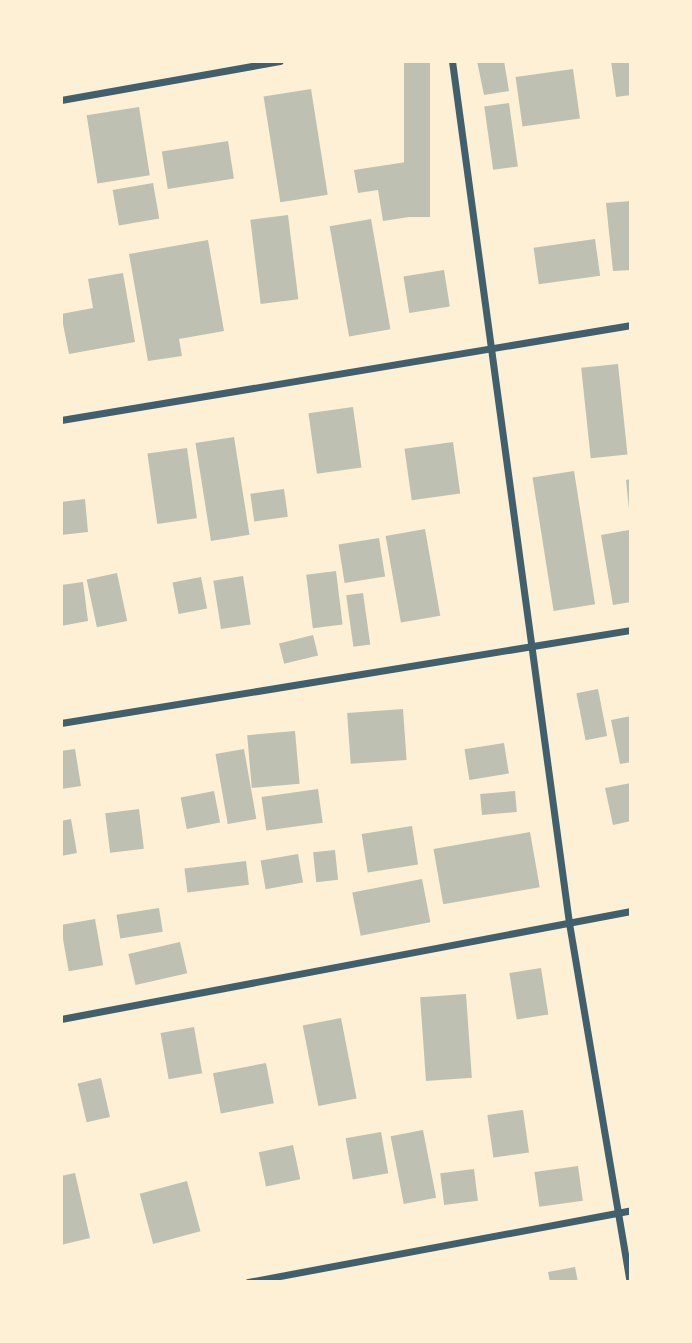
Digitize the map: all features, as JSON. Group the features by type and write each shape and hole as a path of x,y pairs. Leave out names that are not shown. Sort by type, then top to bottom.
{"street":[{"path":"61,100 280,61"},
{"path":"452,61 569,923 630,1282"},
{"path":"61,420 631,325"},
{"path":"61,723 631,630"},
{"path":"61,1019 631,911"},
{"path":"248,1282 631,1210"}],"building":[{"path":"404,61 430,61 430,217 404,217"},
{"path":"477,61 504,61 509,91 484,95"},
{"path":"611,61 631,61 631,95 616,97"},
{"path":"573,69 580,119 523,127 516,77"},
{"path":"311,89 328,195 280,202 264,97"},
{"path":"509,103 518,166 493,170 484,106"},
{"path":"139,107 150,175 97,183 87,115"},
{"path":"228,141 234,179 168,189 162,151"},
{"path":"413,161 422,215 383,221 378,190 358,193 354,170"},
{"path":"153,183 159,218 119,226 113,190"},
{"path":"631,201 631,270 613,271 606,203"},
{"path":"288,215 298,299 261,304 250,220"},
{"path":"371,219 390,329 349,337 330,226"},
{"path":"595,239 600,276 539,284 534,248"},
{"path":"208,240 224,331 179,339 182,356 148,361 129,254"},
{"path":"444,270 450,307 409,313 404,276"},
{"path":"123,273 135,342 69,354 61,314 93,308 88,279"},
{"path":"618,364 628,455 591,458 581,368"},
{"path":"353,407 361,467 317,474 308,413"},
{"path":"234,437 249,535 211,541 195,443"},
{"path":"453,442 460,493 412,500 404,449"},
{"path":"187,448 197,518 157,524 147,454"},
{"path":"574,471 595,604 554,611 533,478"},
{"path":"631,479 631,509 629,509 626,480"},
{"path":"284,489 288,517 254,521 250,494"},
{"path":"85,499 88,532 61,535 61,502"},
{"path":"425,529 440,616 401,623 386,536"},
{"path":"629,530 631,602 613,605 601,535"},
{"path":"379,538 385,577 345,583 339,544"},
{"path":"336,571 343,625 313,628 306,575"},
{"path":"117,573 127,621 97,627 87,579"},
{"path":"243,576 251,624 221,629 213,581"},
{"path":"201,577 207,608 179,614 173,583"},
{"path":"83,582 88,621 61,626 61,585"},
{"path":"363,593 370,644 353,647 346,595"},
{"path":"313,635 318,655 284,664 279,643"},
{"path":"598,689 607,736 586,740 576,693"},
{"path":"403,709 407,760 351,764 347,713"},
{"path":"631,716 631,762 620,764 611,720"},
{"path":"295,731 300,784 252,788 247,735"},
{"path":"504,743 509,774 469,780 464,749"},
{"path":"75,749 81,786 61,789 61,751"},
{"path":"244,749 256,819 228,824 215,754"},
{"path":"631,783 631,821 613,825 605,788"},
{"path":"318,789 323,823 266,831 262,797"},
{"path":"214,791 220,822 187,829 181,797"},
{"path":"515,791 517,812 482,815 480,794"},
{"path":"139,809 144,849 110,853 105,813"},
{"path":"71,819 77,853 61,856 61,821"},
{"path":"412,826 418,865 368,872 362,834"},
{"path":"530,832 540,887 443,904 433,849"},
{"path":"335,850 338,880 316,882 313,852"},
{"path":"298,854 303,883 266,889 261,861"},
{"path":"246,861 249,885 187,892 184,869"},
{"path":"422,879 430,922 361,936 352,893"},
{"path":"159,908 163,932 120,938 117,915"},
{"path":"95,919 103,965 69,971 61,925"},
{"path":"180,942 187,973 136,985 128,954"},
{"path":"541,968 548,1014 517,1019 509,973"},
{"path":"466,994 472,1078 426,1081 420,997"},
{"path":"341,1018 357,1098 318,1106 303,1025"},
{"path":"194,1027 202,1073 169,1079 161,1033"},
{"path":"266,1063 274,1103 221,1114 213,1073"},
{"path":"101,1078 110,1117 87,1122 78,1083"},
{"path":"523,1110 529,1153 493,1158 487,1115"},
{"path":"423,1130 436,1198 404,1204 391,1136"},
{"path":"381,1132 388,1173 353,1180 346,1138"},
{"path":"293,1145 300,1179 266,1187 259,1152"},
{"path":"578,1166 583,1201 539,1207 534,1172"},
{"path":"474,1169 478,1201 444,1205 440,1173"},
{"path":"75,1173 90,1238 61,1245 61,1176"},
{"path":"187,1181 200,1231 153,1244 140,1194"},
{"path":"575,1267 578,1282 550,1282 548,1272"}]}
